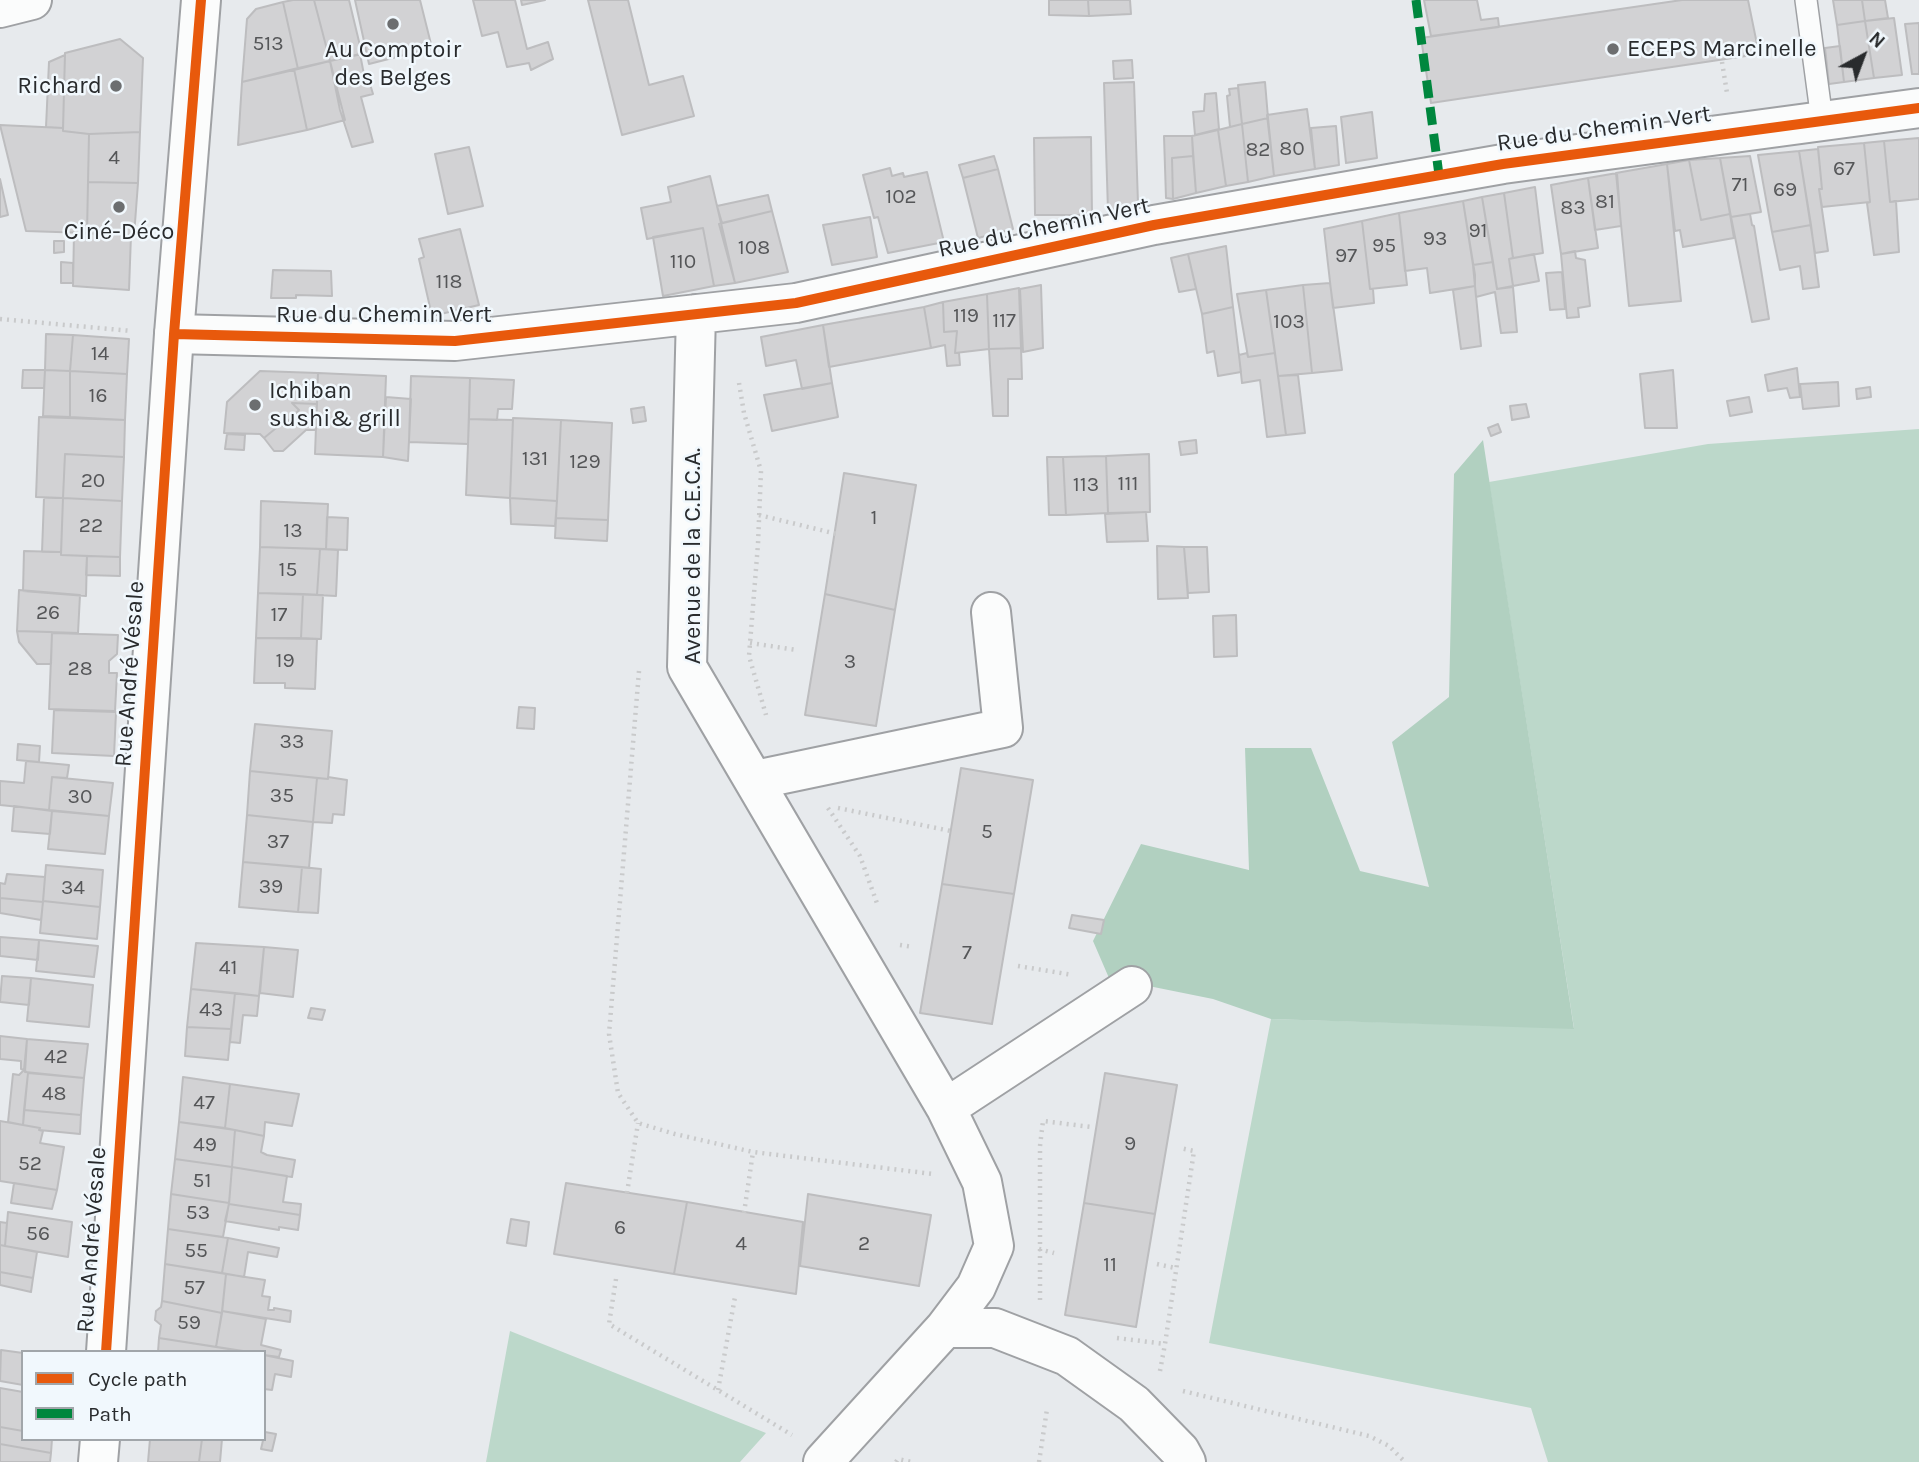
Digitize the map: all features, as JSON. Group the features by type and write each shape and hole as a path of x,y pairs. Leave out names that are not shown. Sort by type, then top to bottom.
{"street":[{"path":"0,8 32,0"},
{"name":"Rue André Vésale","path":"106,1350 174,334 201,0"},
{"name":"Rue du Chemin Vert","path":"174,334 455,341 796,303 1154,225 1490,166 1919,108"},
{"name":"Avenue de la C.E.C.A.","path":"696,314 687,667 946,1108 982,1182 994,1246 976,1287 945,1328 811,1451"},
{"path":"755,780 1003,728 991,612"},
{"path":"946,1108 1132,986"},
{"path":"945,1328 995,1328 1067,1356 1134,1404 1180,1451 1186,1462"},
{"path":"98,1462 100,1441"}],"lane":[{"path":"1806,0 1822,120"}],"path":[{"path":"0,319 174,334"},
{"path":"736,372 744,413 761,471 749,656 769,724"},
{"path":"759,515 837,534"},
{"path":"750,643 797,650"},
{"path":"639,671 609,1034 618,1093 638,1123 675,1135 753,1152 936,1175"},
{"path":"878,907 860,856 826,805 951,831"},
{"path":"1018,966 1081,976"},
{"path":"1040,1304 1040,1146 1043,1121 1091,1128"},
{"path":"627,1193 638,1123"},
{"path":"1160,1371 1194,1151 1180,1148"},
{"path":"744,1213 753,1152"},
{"path":"1039,1250 1054,1253"},
{"path":"1157,1264 1175,1268"},
{"path":"616,1279 609,1324 718,1390 811,1451"},
{"path":"718,1390 735,1297"},
{"path":"1111,1337 1165,1344"},
{"path":"1171,1388 1369,1436 1389,1446 1405,1462"},
{"path":"1039,1462 1047,1409"},
{"path":"896,1462 912,1462"}],"green space":[{"path":"1919,429 1919,1462 1548,1462 1531,1408 1209,1343 1271,1019 1574,1028 1489,482 1708,444"},
{"path":"1483,440 1574,1029 1271,1019 1213,999 1109,978 1093,941 1141,844 1249,870 1245,748 1311,748 1360,871 1429,887 1392,742 1449,697 1454,474"},
{"path":"510,1331 766,1433 740,1462 486,1462"}],"building":[{"path":"314,0 330,61 298,69 283,2"},
{"path":"314,0 349,0 362,54 330,61"},
{"name":"Au Comptoir des Belges","path":"355,0 420,0 432,48 369,64"},
{"path":"473,0 515,0 527,49 548,42 553,59 531,70 529,63 507,67 498,32 482,36"},
{"path":"521,0 545,0 522,5"},
{"path":"588,0 628,0 649,85 683,76 694,116 622,135"},
{"path":"1049,0 1088,0 1089,16 1049,15"},
{"path":"1088,0 1130,0 1131,14 1089,16"},
{"path":"1424,0 1477,0 1481,20 1498,18 1499,27 1431,36"},
{"path":"1682,0 1748,0 1759,54 1431,103 1421,38"},
{"path":"1833,0 1862,0 1865,21 1837,25"},
{"path":"1862,0 1885,0 1888,18 1865,21"},
{"path":"283,2 298,69 242,82 247,19 256,9"},
{"path":"1894,18 1902,75 1874,78 1865,21"},
{"path":"1865,21 1874,78 1844,82 1837,25"},
{"path":"1919,23 1919,74 1912,74 1905,24"},
{"path":"120,39 143,58 140,132 89,134 63,131 65,53"},
{"path":"1840,46 1844,82 1829,84 1825,48"},
{"path":"360,54 366,85 370,84 373,94 361,97 373,142 352,147 340,110 330,61"},
{"path":"65,55 63,128 46,127 49,62"},
{"path":"1132,60 1133,78 1114,79 1113,61"},
{"path":"330,61 345,120 307,130 294,69"},
{"path":"294,69 307,130 238,145 242,82"},
{"path":"1134,82 1138,204 1108,211 1104,83"},
{"path":"1265,82 1268,118 1242,124 1238,85"},
{"path":"1238,88 1242,124 1230,127 1227,96 1230,95 1229,89"},
{"path":"1216,93 1219,129 1195,135 1193,112 1204,111 1205,94"},
{"path":"1307,109 1315,169 1274,176 1267,115"},
{"path":"1372,112 1377,158 1346,163 1341,117"},
{"path":"1268,118 1274,176 1248,182 1242,124"},
{"path":"1242,124 1248,182 1226,186 1218,130"},
{"path":"0,125 63,128 63,131 89,134 87,233 26,231"},
{"path":"1336,126 1339,165 1315,169 1311,128"},
{"path":"1218,130 1226,186 1196,193 1192,136"},
{"path":"140,132 138,183 88,182 89,134"},
{"path":"1164,136 1192,136 1193,156 1172,158 1173,199 1166,198"},
{"path":"1091,137 1092,215 1035,215 1034,138"},
{"path":"1919,138 1919,199 1890,202 1884,141"},
{"path":"1884,141 1890,202 1896,201 1899,252 1874,255 1867,203 1870,202 1864,143"},
{"path":"1864,143 1870,202 1822,207 1818,147"},
{"path":"469,147 483,206 448,214 435,154"},
{"path":"1818,149 1822,189 1819,189 1828,251 1815,253 1799,151"},
{"path":"1799,151 1811,225 1772,232 1758,155"},
{"path":"994,156 998,169 963,178 959,165"},
{"path":"1193,156 1196,193 1173,199 1172,158"},
{"path":"1750,156 1761,212 1731,217 1720,158"},
{"path":"1720,158 1730,214 1701,220 1689,160"},
{"path":"1689,160 1701,220 1730,214 1734,238 1683,247 1680,230 1675,231 1667,164"},
{"path":"1667,164 1681,301 1629,306 1616,173"},
{"path":"890,168 892,176 903,173 904,177 927,172 944,242 888,253 878,217 874,218 863,175"},
{"path":"998,169 1013,229 978,238 963,178"},
{"path":"1617,173 1621,226 1595,230 1588,178"},
{"path":"710,176 735,283 714,286 703,228 647,239 641,208 671,202 668,187"},
{"path":"1588,178 1598,248 1561,254 1551,185"},
{"path":"0,179 8,215 0,217"},
{"path":"88,182 138,183 134,236 87,233"},
{"path":"1535,187 1543,253 1513,258 1504,193"},
{"path":"1504,193 1513,258 1509,259 1513,286 1497,289 1482,197"},
{"path":"768,195 772,211 722,223 717,206"},
{"path":"1482,197 1493,262 1473,265 1463,201"},
{"path":"1463,201 1475,286 1430,293 1427,268 1405,271 1399,213"},
{"path":"772,211 788,272 735,283 719,224"},
{"path":"1399,213 1407,285 1370,289 1362,221"},
{"path":"1750,214 1769,319 1752,322 1731,217"},
{"path":"870,217 877,257 832,265 823,225"},
{"path":"1362,221 1374,303 1333,308 1324,229"},
{"path":"1811,225 1819,287 1803,289 1800,266 1780,270 1772,232"},
{"path":"703,228 714,286 663,296 653,237"},
{"path":"460,229 479,305 432,316 419,259 424,257 419,239"},
{"path":"74,233 131,235 129,290 73,286"},
{"path":"54,241 64,241 64,252 54,253"},
{"path":"1226,246 1233,307 1202,314 1188,254"},
{"path":"1575,251 1576,258 1585,260 1590,306 1578,308 1579,317 1567,318 1561,254"},
{"path":"1188,254 1196,289 1179,292 1171,258"},
{"path":"1534,254 1539,281 1513,286 1509,259"},
{"path":"61,262 73,263 73,283 61,283"},
{"path":"1493,262 1497,289 1513,287 1517,332 1501,333 1495,292 1476,297 1473,265"},
{"path":"273,270 331,271 332,296 296,295 296,298 271,298"},
{"path":"1562,272 1565,309 1550,310 1546,273"},
{"path":"1330,283 1342,370 1312,373 1303,285"},
{"path":"1041,285 1043,348 1023,352 1020,289"},
{"path":"1303,285 1312,373 1278,376 1266,290"},
{"path":"1475,286 1481,346 1461,349 1453,290"},
{"path":"1019,288 1021,348 989,349 987,294"},
{"path":"1266,290 1275,353 1248,357 1237,294"},
{"path":"987,294 989,349 955,353 957,331 944,332 943,302"},
{"path":"943,302 944,332 957,331 955,353 959,353 960,365 947,366 945,345 931,348 924,307"},
{"path":"924,307 931,348 829,367 823,325"},
{"path":"1233,307 1241,372 1218,376 1214,351 1207,353 1202,314"},
{"path":"823,325 832,383 802,389 796,360 766,366 761,337"},
{"path":"46,334 73,335 70,371 45,370"},
{"path":"73,335 129,339 127,374 70,371"},
{"path":"1021,348 1022,379 1008,379 1008,416 993,416 989,349"},
{"path":"1247,353 1248,357 1275,353 1286,435 1267,437 1260,380 1242,383 1239,355"},
{"path":"1797,368 1800,397 1790,398 1787,388 1768,391 1765,375"},
{"path":"23,370 45,370 44,388 22,388"},
{"path":"45,370 70,371 70,417 43,416"},
{"path":"1673,370 1677,428 1645,428 1640,374"},
{"path":"70,371 127,374 125,420 70,417"},
{"path":"260,371 318,373 317,404 292,403 299,410 283,426 281,424 264,438 260,434 224,433 227,402"},
{"path":"318,373 386,376 383,457 315,454"},
{"path":"1298,375 1305,433 1286,435 1278,376"},
{"path":"411,376 470,378 468,444 409,442"},
{"path":"470,378 514,380 512,409 498,409 497,420 469,419"},
{"path":"1838,382 1839,406 1803,409 1800,384"},
{"path":"832,383 838,417 772,431 764,395"},
{"path":"1870,387 1871,397 1857,399 1856,389"},
{"path":"386,397 411,399 408,461 383,457"},
{"path":"1749,397 1752,412 1730,416 1727,401"},
{"path":"292,403 317,404 316,430 306,430 283,451 274,451 264,438 281,424 283,426 299,410"},
{"path":"1526,404 1529,417 1512,420 1510,406"},
{"path":"644,407 646,421 633,423 631,409"},
{"path":"39,417 125,420 124,457 65,454 63,498 36,497"},
{"path":"513,418 561,420 557,501 510,498"},
{"path":"469,419 513,420 510,498 466,495"},
{"path":"561,420 612,423 608,520 556,518"},
{"path":"1498,424 1501,432 1491,436 1488,428"},
{"path":"227,434 245,435 244,450 225,449"},
{"path":"1196,440 1197,453 1181,455 1179,442"},
{"path":"65,454 124,457 122,501 63,498"},
{"path":"1149,454 1150,512 1108,513 1106,456"},
{"path":"1106,456 1108,513 1066,515 1063,457"},
{"path":"1047,457 1063,457 1066,515 1049,515"},
{"path":"844,473 916,485 895,610 825,594"},
{"path":"44,498 63,498 61,552 42,552"},
{"path":"63,498 122,501 120,557 61,555"},
{"path":"510,498 557,501 555,526 511,524"},
{"path":"261,501 328,504 326,549 260,547"},
{"path":"1146,512 1148,541 1107,542 1105,514"},
{"path":"327,517 348,518 347,550 326,549"},
{"path":"556,518 608,520 607,541 555,538"},
{"path":"1157,546 1184,547 1188,598 1158,599"},
{"path":"260,547 320,549 317,595 258,593"},
{"path":"1184,547 1207,547 1209,592 1188,593"},
{"path":"320,549 338,550 336,596 317,595"},
{"path":"24,551 87,556 86,596 23,591"},
{"path":"87,556 120,557 120,576 86,575"},
{"path":"19,590 80,595 78,633 17,631"},
{"path":"258,593 303,594 301,638 256,638"},
{"path":"303,594 323,595 321,639 301,638"},
{"path":"825,594 895,610 876,726 805,715"},
{"path":"1236,615 1237,656 1214,657 1213,616"},
{"path":"17,631 52,632 51,664 37,664 19,642"},
{"path":"52,633 118,635 117,654 109,661 109,673 117,673 115,711 49,709"},
{"path":"256,638 317,639 315,689 285,688 285,683 254,683"},
{"path":"519,707 535,708 534,729 517,728"},
{"path":"54,710 116,712 114,756 52,753"},
{"path":"255,724 332,731 328,779 250,771"},
{"path":"18,744 40,746 39,762 17,760"},
{"path":"26,761 69,765 67,778 52,777 49,810 0,805 0,781 24,783"},
{"path":"961,768 1033,780 1014,894 942,884"},
{"path":"250,771 317,778 313,822 247,815"},
{"path":"52,777 113,783 109,816 49,810"},
{"path":"317,778 347,780 344,815 333,814 332,823 313,822"},
{"path":"14,806 52,811 50,834 12,831"},
{"path":"52,811 109,816 105,854 48,849"},
{"path":"247,815 313,822 309,868 243,862"},
{"path":"243,862 302,867 298,912 239,907"},
{"path":"46,865 103,870 100,907 43,901"},
{"path":"302,867 321,869 318,913 298,912"},
{"path":"7,874 45,877 43,902 0,898 0,883 5,884"},
{"path":"942,884 1014,894 992,1024 920,1013"},
{"path":"0,898 43,902 41,920 0,913"},
{"path":"43,901 100,907 97,939 40,933"},
{"path":"1072,915 1104,920 1101,934 1069,928"},
{"path":"0,937 39,940 38,960 0,956"},
{"path":"39,940 98,946 94,977 36,971"},
{"path":"196,943 264,947 259,996 191,989"},
{"path":"264,947 298,950 293,997 260,993"},
{"path":"2,976 31,978 29,1005 0,1002"},
{"path":"31,978 93,985 89,1027 27,1021"},
{"path":"191,989 235,993 231,1029 187,1027"},
{"path":"235,993 259,996 257,1016 243,1015 240,1043 230,1042"},
{"path":"311,1008 325,1010 322,1020 308,1018"},
{"path":"187,1027 231,1029 228,1060 185,1056"},
{"path":"0,1036 27,1039 24,1070 21,1069 21,1061 0,1059"},
{"path":"27,1039 88,1044 84,1078 25,1072"},
{"path":"24,1070 28,1073 23,1125 8,1122 13,1074 19,1075"},
{"path":"28,1073 84,1078 81,1115 24,1110"},
{"path":"1105,1073 1177,1085 1155,1214 1084,1203"},
{"path":"183,1077 230,1084 225,1128 179,1122"},
{"path":"230,1084 299,1094 292,1126 265,1122 264,1136 225,1128"},
{"path":"24,1110 81,1115 80,1134 39,1130 40,1128 23,1125"},
{"path":"0,1121 40,1128 39,1130 43,1131 40,1143 64,1147 57,1190 0,1181"},
{"path":"179,1122 235,1130 232,1167 175,1159"},
{"path":"235,1130 264,1136 261,1152 267,1155 295,1160 292,1177 232,1167"},
{"path":"175,1159 232,1167 229,1203 171,1194"},
{"path":"232,1167 287,1176 283,1202 301,1204 300,1215 229,1204"},
{"path":"14,1183 57,1190 52,1209 11,1203"},
{"path":"566,1183 687,1202 674,1274 554,1254"},
{"path":"171,1194 229,1203 223,1237 168,1229"},
{"path":"808,1194 931,1215 919,1286 800,1266"},
{"path":"687,1202 803,1222 796,1294 674,1274"},
{"path":"1084,1203 1155,1214 1136,1327 1065,1315"},
{"path":"229,1204 300,1215 298,1230 279,1227 279,1230 225,1221"},
{"path":"8,1212 72,1222 68,1257 5,1246"},
{"path":"511,1219 529,1222 526,1246 507,1243"},
{"path":"0,1222 7,1223 5,1246 0,1245"},
{"path":"168,1229 228,1238 222,1273 165,1264"},
{"path":"228,1238 279,1248 277,1257 248,1252 244,1277 222,1273"},
{"path":"0,1245 37,1252 33,1278 0,1272"},
{"path":"165,1264 226,1274 222,1313 162,1301"},
{"path":"0,1272 33,1278 31,1292 0,1285"},
{"path":"226,1274 265,1280 262,1296 270,1297 268,1310 274,1308 291,1311 290,1322 222,1311"},
{"path":"162,1301 222,1313 216,1347 159,1338 161,1325 155,1320 156,1311 161,1307"},
{"path":"222,1311 266,1319 261,1345 281,1350 279,1357 266,1355 266,1350 216,1347"},
{"path":"159,1338 237,1350 158,1350"},
{"path":"1,1350 21,1353 21,1385 0,1381"},
{"path":"266,1355 293,1361 291,1377 275,1374 272,1390 266,1389"},
{"path":"0,1388 21,1392 21,1431 0,1427"},
{"path":"0,1427 21,1431 21,1441 52,1441 51,1453 0,1444"},
{"path":"266,1432 276,1434 272,1451 261,1449 263,1441 266,1441"},
{"path":"150,1441 202,1441 199,1462 148,1462"},
{"path":"202,1441 222,1441 220,1462 199,1462"},
{"path":"0,1444 51,1453 50,1462 0,1462"}],"marked path":[{"path":"1416,0 1439,175"}],"cycle path":[{"path":"106,1350 174,334 201,0"},
{"path":"174,334 455,341 796,303 1154,225 1503,164 1919,108"}],"place":[{"name":"Au Comptoir des Belges","path":"393,24"},
{"name":"ECEPS Marcinelle","path":"1613,49"},
{"name":"Richard","path":"116,86"},
{"name":"Ciné-Déco","path":"119,207"},
{"name":"Ichiban sushi& grill","path":"255,405"}]}
